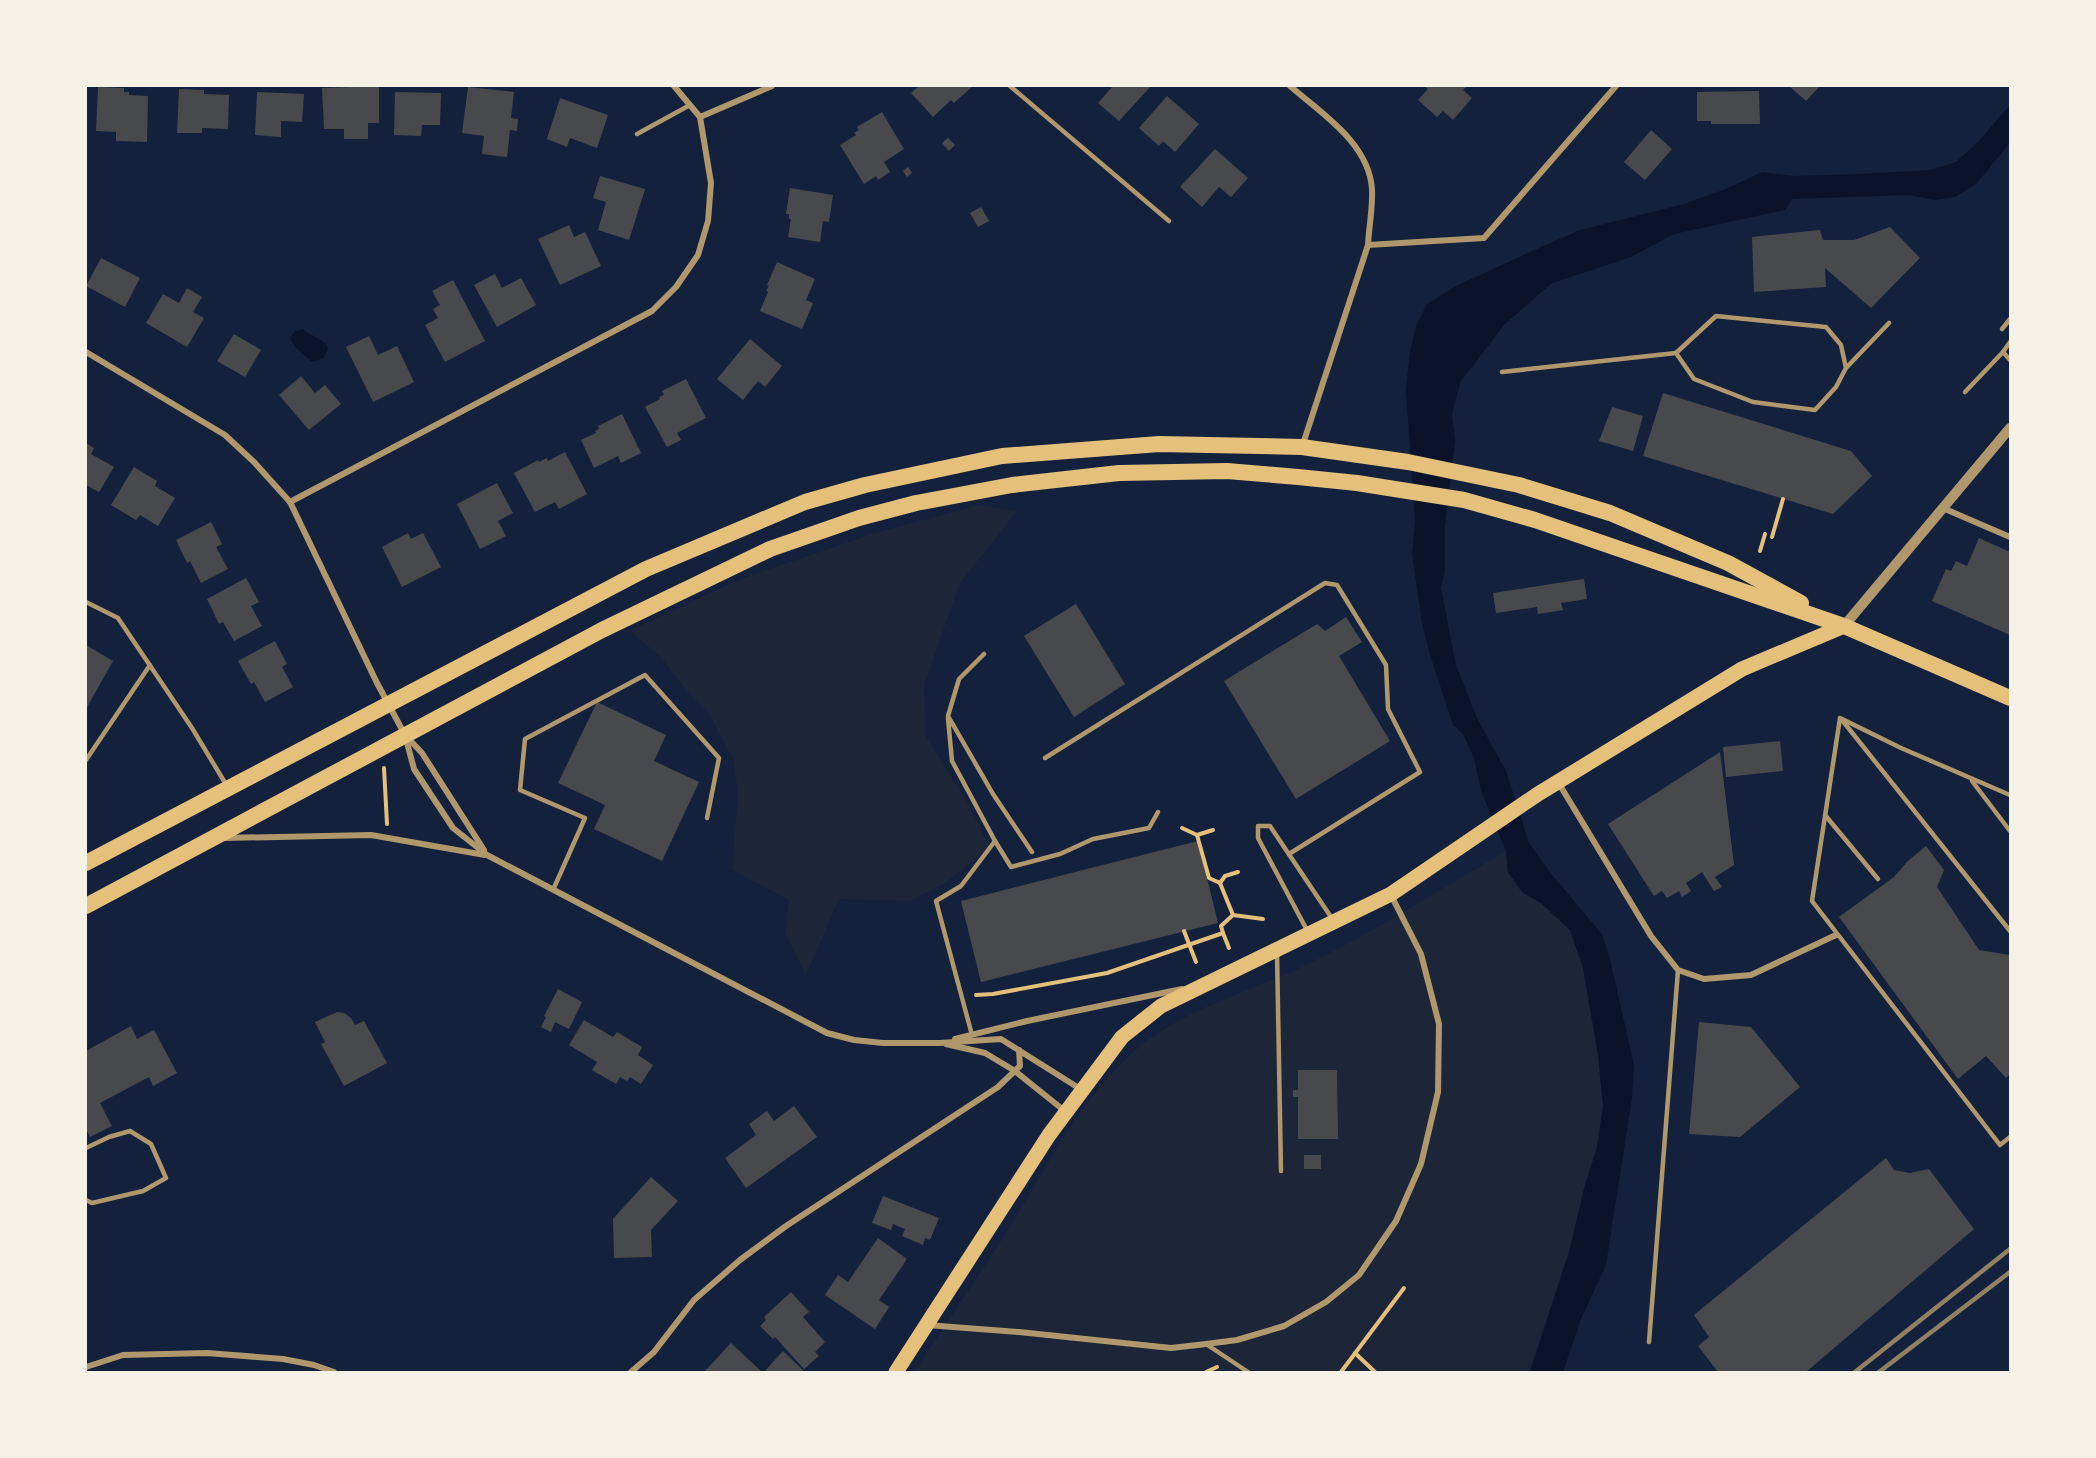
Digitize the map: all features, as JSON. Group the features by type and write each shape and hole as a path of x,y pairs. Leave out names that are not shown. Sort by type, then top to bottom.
{"highway":[{"path":"86,863 646,569 805,502 931,470 1002,456 1159,444 1302,447 1408,462 1519,485 1610,513 1728,563 1844,626"},
{"path":"86,906 602,630 770,549 859,518 916,503 1012,485 1123,473 1227,471 1358,483 1464,500 1545,524 1844,626 2010,698"}],"main road":[{"path":"896,1372 1048,1135 1122,1036 1161,1006 1391,894 1538,794 1742,669 1844,626"}],"street":[{"path":"290,502 652,311 676,287 698,255 708,221 711,183 700,117 674,86"},
{"path":"700,117 772,86"},
{"path":"1290,86 1346,134 1364,161 1372,187 1368,244 1302,447"},
{"path":"1368,244 1484,238 1616,86"},
{"path":"86,352 225,435 254,462 290,502 405,735 414,769 453,828 487,855 827,1033 854,1040 883,1043 940,1043 1001,1039 1082,1090"},
{"path":"1844,626 1945,509 2010,428"},
{"path":"1945,509 2010,537"},
{"path":"405,735 422,753 487,855"},
{"path":"1558,782 1651,936 1678,970 1704,979 1751,975 1836,935"},
{"path":"215,838 371,835 487,855"},
{"path":"927,1325 1171,1348 1206,1344 1237,1340 1284,1326 1326,1302 1359,1275 1396,1221 1421,1164 1438,1092 1439,1024 1421,954 1391,894"},
{"path":"940,1043 1027,1021 1209,984"},
{"path":"940,1043 985,1053 1015,1071 1066,1112"},
{"path":"631,1372 654,1352 694,1300 740,1260 786,1226 998,1087 1020,1066 1019,1050"},
{"path":"86,1367 123,1355 207,1353 283,1359 314,1365 334,1372"}],"lane":[{"path":"1010,86 1169,221"},
{"path":"637,134 690,105"},
{"path":"1502,372 1676,352 1716,316 1826,327 1841,345 1846,368"},
{"path":"2002,329 2010,319"},
{"path":"1676,352 1694,379 1753,402 1815,410 1836,387 1846,368 1889,323"},
{"path":"1965,392 2010,342"},
{"path":"2003,352 2010,360"},
{"path":"1045,759 1325,583 1337,585 1386,665 1388,710 1420,772 1289,854"},
{"path":"86,602 118,618 192,728 228,788"},
{"path":"984,654 959,679 948,716 952,761 1011,867 1060,854 1093,839 1149,828 1158,812"},
{"path":"86,760 150,665"},
{"path":"553,890 585,818 520,790 525,739 645,675 719,758 707,818"},
{"path":"948,716 993,794 1032,852"},
{"path":"1840,718 1970,779 2010,795"},
{"path":"1840,718 1812,901 2000,1145 2010,1137"},
{"path":"1840,718 2010,931"},
{"path":"1970,779 2010,831"},
{"path":"1825,815 1878,879"},
{"path":"1309,934 1258,838 1258,826 1270,826 1334,922"},
{"path":"972,1035 936,901 961,886 995,841"},
{"path":"1276,950 1281,1172"},
{"path":"1649,1342 1678,970"},
{"path":"86,1148 109,1137 130,1131 151,1144 166,1178 143,1191 92,1203 86,1200"},
{"path":"1206,1344 1248,1372"}],"path":[{"path":"1772,537 1783,499"},
{"path":"1760,551 1765,534"},
{"path":"384,768 387,824"},
{"path":"1182,828 1197,835 1213,830"},
{"path":"1197,835 1209,879 1220,883 1233,915"},
{"path":"1220,883 1225,876 1238,872"},
{"path":"1233,915 1263,919"},
{"path":"1229,948 1221,926 1233,915"},
{"path":"1185,932 1196,962"},
{"path":"969,996 993,994 1107,973 1223,933"},
{"path":"1341,1372 1404,1288"},
{"path":"1355,1353 1375,1372"}],"shaded area":[{"path":"2010,105 2010,143 1976,184 1955,197 1935,200 1909,195 1792,199 1785,210 1674,234 1631,257 1552,283 1505,324 1461,381 1452,413 1455,442 1445,526 1445,570 1441,588 1456,665 1477,718 1506,771 1529,843 1553,876 1602,934 1610,959 1634,1065 1632,1098 1606,1265 1581,1319 1563,1372 1530,1372 1569,1252 1585,1185 1597,1147 1603,1106 1598,1055 1583,968 1570,930 1541,903 1522,892 1508,872 1506,851 1481,791 1474,758 1463,734 1453,725 1422,623 1412,554 1415,521 1406,390 1410,351 1416,326 1427,304 1456,286 1532,251 1580,230 1684,204 1726,189 1762,172 1795,176 1860,174 1930,170 1956,162 1978,142"},
{"path":"303,329 326,344 328,348 324,358 312,362 295,347 290,338 295,331"},
{"path":"979,505 1017,511 960,583 924,685 926,737 968,803 990,848 945,883 909,901 839,899 806,975 785,933 789,900 732,870 738,796 734,761 707,710 682,685 660,656 629,631 738,580 872,534"},
{"path":"1506,851 1508,872 1522,892 1541,903 1570,930 1583,968 1598,1055 1603,1106 1597,1147 1585,1185 1569,1252 1529,1372 914,1372 1004,1237 1070,1127 1102,1085 1138,1048 1156,1034 1196,1012 1304,966 1356,939"}],"building":[{"path":"379,86 379,123 368,123 368,139 344,139 344,129 324,129 322,88"},
{"path":"919,86 973,86 954,103 951,100 933,117 911,93"},
{"path":"1113,86 1151,86 1119,121 1098,103"},
{"path":"1424,86 1467,86 1463,90 1472,98 1453,120 1443,111 1437,117 1418,100 1428,89"},
{"path":"1789,86 1820,86 1806,101"},
{"path":"98,87 124,88 124,92 129,92 129,95 148,96 147,142 116,141 116,132 96,131"},
{"path":"468,87 514,92 511,118 518,119 517,131 510,130 507,157 482,154 484,136 462,133"},
{"path":"179,89 204,90 204,94 229,95 228,129 202,128 202,133 177,133"},
{"path":"1759,91 1760,124 1711,124 1711,121 1697,121 1697,92"},
{"path":"257,92 304,94 302,122 281,121 281,137 255,135"},
{"path":"395,92 441,93 440,125 422,125 421,136 394,135"},
{"path":"1167,96 1199,124 1175,152 1163,141 1159,146 1139,128"},
{"path":"560,98 608,115 597,148 570,138 567,147 547,139"},
{"path":"882,112 904,149 884,162 890,172 878,180 876,176 864,184 840,145 856,135 854,133 859,130 857,127"},
{"path":"1651,130 1672,149 1645,180 1624,162"},
{"path":"948,138 955,145 949,151 942,143"},
{"path":"1215,149 1248,178 1231,197 1219,187 1202,207 1180,187"},
{"path":"908,167 912,173 907,177 903,171"},
{"path":"600,176 645,189 629,240 598,230 606,202 593,198"},
{"path":"790,188 833,195 829,222 823,221 820,242 788,237 791,219 789,219 789,214 786,214"},
{"path":"981,207 989,221 978,227 970,213"},
{"path":"569,225 574,237 585,232 601,266 560,285 538,239"},
{"path":"1890,227 1920,258 1871,308 1825,268 1826,287 1754,292 1752,237 1820,230 1823,240 1854,240"},
{"path":"101,258 140,278 125,307 86,286"},
{"path":"777,262 815,279 806,300 813,303 802,329 760,311 768,292 766,291 769,286 767,285"},
{"path":"495,274 502,288 521,278 536,305 497,327 474,285"},
{"path":"453,280 485,341 445,362 425,325 438,318 433,309 440,305 432,291"},
{"path":"187,288 202,297 193,312 204,318 187,347 146,323 163,294 179,303"},
{"path":"234,334 261,350 245,377 217,361"},
{"path":"369,336 378,355 397,346 414,382 373,402 346,347"},
{"path":"750,339 782,366 765,387 758,381 743,400 717,379"},
{"path":"301,376 315,393 325,385 341,404 309,430 279,395"},
{"path":"686,379 706,418 677,433 681,440 667,447 645,407 660,399 659,397 664,395 662,391"},
{"path":"1663,393 1851,451 1872,476 1833,514 1643,456"},
{"path":"1612,407 1643,416 1633,451 1599,441"},
{"path":"622,414 641,453 621,463 618,456 594,468 581,440 596,433 598,426"},
{"path":"86,443 94,448 91,454 114,467 99,492 86,485"},
{"path":"565,452 587,494 559,509 555,502 535,512 514,473 538,460 539,462 547,458 548,461"},
{"path":"134,467 157,481 155,486 175,498 158,526 140,515 136,520 111,505"},
{"path":"497,483 513,513 498,521 506,536 480,549 457,504"},
{"path":"211,522 222,544 216,547 228,569 201,583 190,561 187,563 176,540"},
{"path":"408,533 411,539 423,533 441,567 402,587 382,547"},
{"path":"1979,538 2010,552 2010,635 1932,601 1946,569 1951,571 1956,561 1967,566"},
{"path":"246,578 259,602 251,606 262,626 234,641 223,622 219,624 207,599"},
{"path":"1584,579 1587,599 1561,603 1563,610 1538,614 1537,607 1496,613 1493,593"},
{"path":"1076,604 1125,684 1074,717 1024,636"},
{"path":"1346,617 1362,642 1339,656 1390,741 1296,799 1224,681 1317,624 1325,631"},
{"path":"275,641 287,664 282,667 293,687 265,702 254,682 251,684 238,661"},
{"path":"86,645 113,661 86,709"},
{"path":"597,702 666,735 654,761 699,782 662,861 594,829 605,805 558,783"},
{"path":"1780,741 1783,771 1726,777 1723,747"},
{"path":"1720,752 1734,865 1715,877 1722,887 1714,891 1702,872 1686,883 1691,891 1682,897 1679,891 1667,898 1662,891 1654,896 1608,824"},
{"path":"1198,841 1218,923 981,982 961,901"},
{"path":"1926,846 1944,870 1937,887 1979,950 2010,955 2010,1074 2006,1078 1986,1056 1958,1079 1839,917 1894,877"},
{"path":"558,989 582,1002 569,1029 555,1022 551,1032 541,1027"},
{"path":"337,1012 344,1013 351,1018 355,1025 364,1021 387,1063 344,1086 321,1044 325,1042 315,1022"},
{"path":"584,1020 613,1037 617,1032 642,1047 638,1055 653,1065 641,1084 630,1077 627,1081 620,1077 616,1084 592,1070 597,1062 569,1045"},
{"path":"1699,1022 1751,1027 1800,1087 1740,1137 1689,1134"},
{"path":"131,1026 137,1039 154,1030 177,1073 153,1086 149,1077 100,1103 112,1126 90,1137 86,1129 86,1051"},
{"path":"1298,1070 1337,1070 1338,1139 1298,1139 1298,1097 1293,1097 1293,1090 1298,1090"},
{"path":"794,1106 817,1137 746,1188 725,1158 756,1135 749,1124 767,1111 774,1121"},
{"path":"1304,1155 1321,1155 1321,1169 1304,1169"},
{"path":"1886,1158 1894,1170 1910,1173 1929,1169 1974,1229 1806,1372 1718,1372 1698,1346 1709,1337 1694,1315"},
{"path":"651,1177 678,1201 651,1230 652,1257 614,1258 613,1219"},
{"path":"883,1196 939,1218 930,1240 925,1238 923,1245 902,1236 905,1229 893,1224 891,1230 872,1223"},
{"path":"878,1238 907,1259 879,1300 889,1307 875,1329 825,1295 838,1275 848,1282"},
{"path":"791,1292 809,1312 803,1317 825,1342 815,1352 819,1356 804,1369 775,1337 773,1339 760,1326 766,1320 764,1317"},
{"path":"731,1343 762,1372 704,1372"},
{"path":"783,1351 805,1372 765,1371"}],"railway":[{"path":"1855,1372 2010,1249"},
{"path":"1879,1372 2010,1272"}]}
